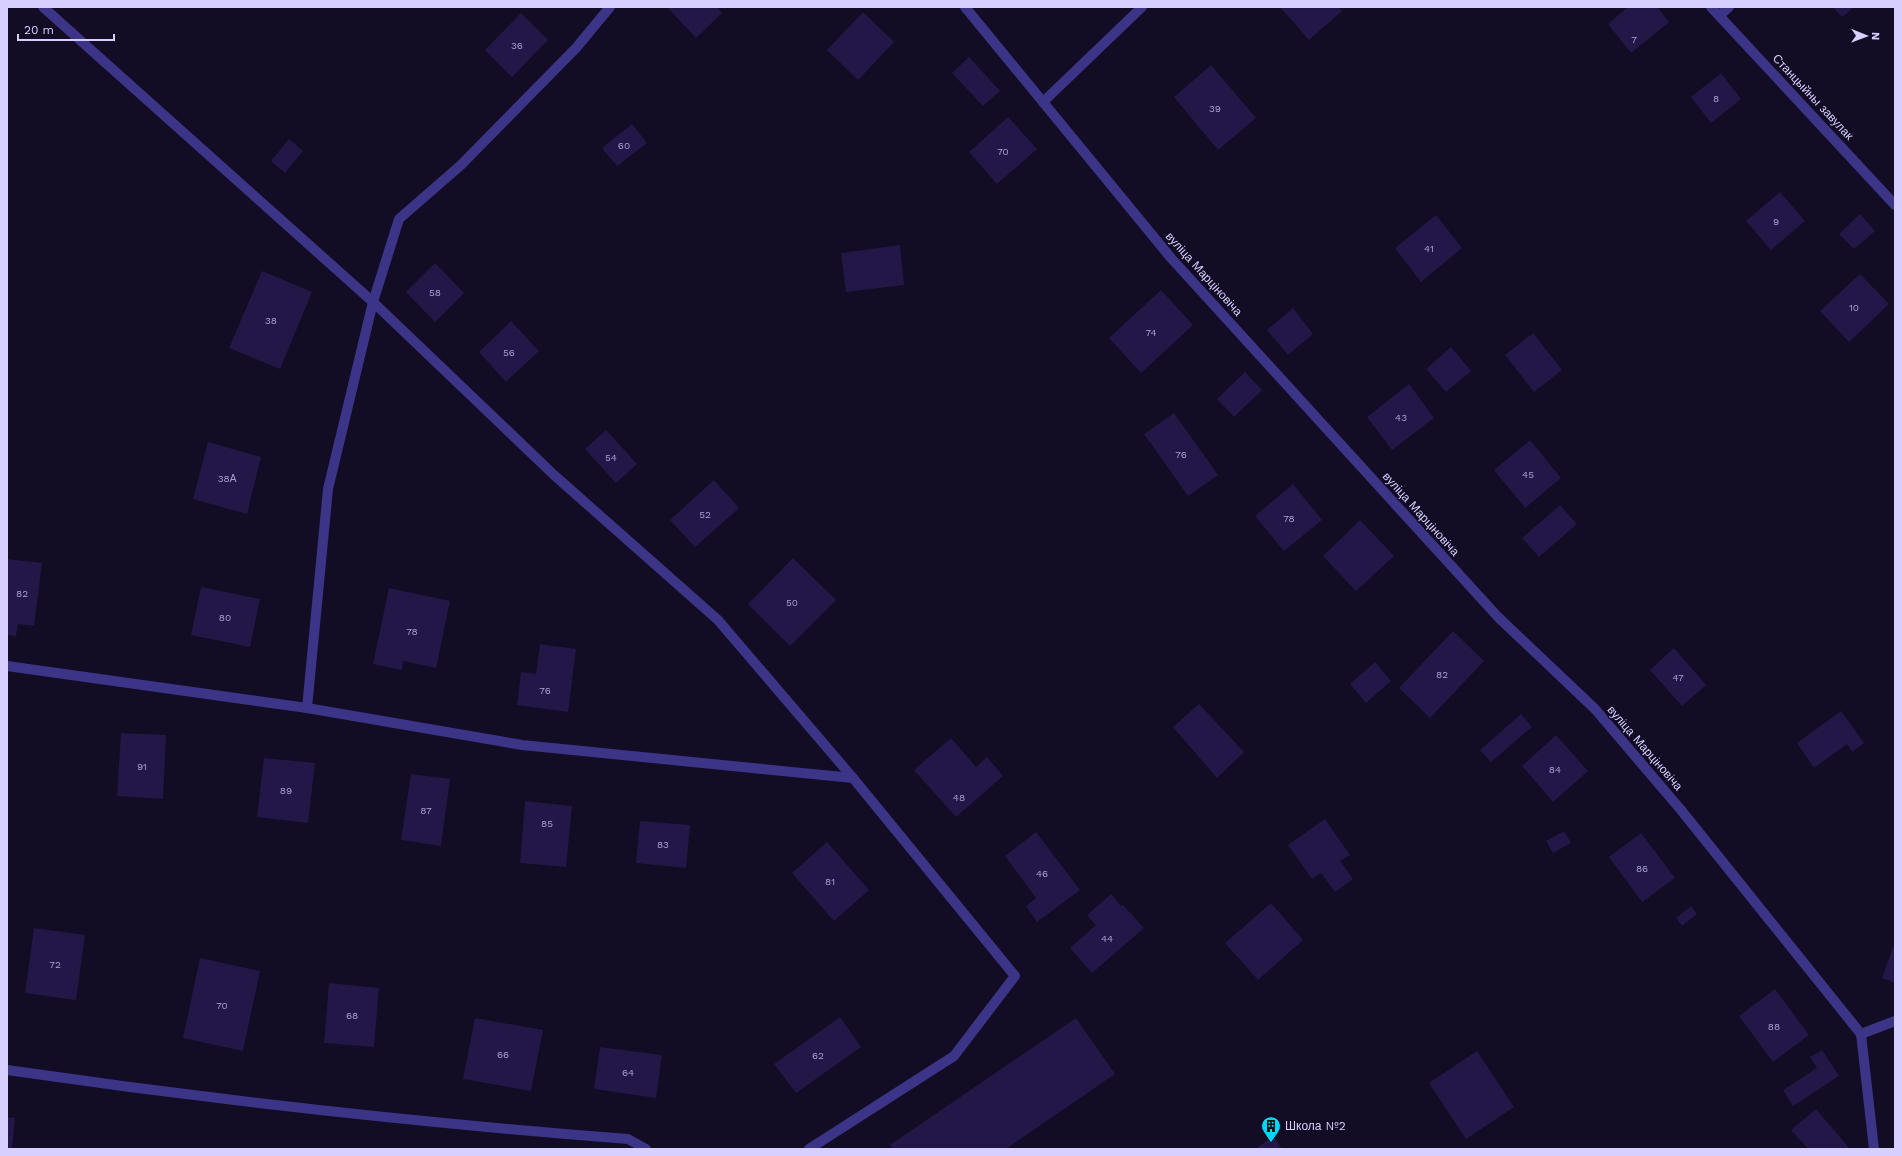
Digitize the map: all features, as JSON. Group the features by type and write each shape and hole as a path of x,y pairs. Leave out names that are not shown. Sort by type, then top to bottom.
{"street":[{"path":"44,7 373,302 554,475 718,620 853,778 1015,976 954,1056 810,1149"},
{"path":"307,708 328,489 373,302 399,219 461,165 576,48 610,7"},
{"name":"вуліца Марціновіча","path":"965,7 1171,258 1492,612 1595,709 1681,810 1861,1034"},
{"path":"1043,102 1142,7"},
{"name":"Станцыйны завулак","path":"1712,7 1895,205"},
{"path":"1720,15 1729,7"},
{"path":"7,666 307,708 522,745 853,778"},
{"path":"1874,1149 1861,1034 1895,1021"},
{"path":"7,1070 168,1092 498,1129 628,1139 646,1149"}],"building":[{"path":"667,7 717,7 722,13 696,38"},
{"path":"1280,7 1339,7 1342,11 1309,40"},
{"path":"1628,7 1657,7 1669,22 1631,53 1608,24"},
{"path":"1833,7 1854,7 1842,17"},
{"path":"863,12 894,42 858,80 827,50"},
{"path":"521,13 548,40 512,77 485,50"},
{"path":"969,57 1000,91 983,106 952,73"},
{"path":"1211,65 1256,118 1218,150 1174,97"},
{"path":"1721,73 1741,99 1711,123 1691,97"},
{"path":"1008,117 1037,149 997,184 969,152"},
{"path":"632,124 647,143 617,166 602,148"},
{"path":"289,139 303,151 285,173 271,161"},
{"path":"1780,192 1805,221 1771,250 1746,221"},
{"path":"1860,214 1875,231 1854,249 1839,234"},
{"path":"1436,215 1462,248 1421,282 1395,248"},
{"path":"900,245 904,285 846,292 841,253"},
{"path":"435,263 464,293 435,322 406,292"},
{"path":"262,271 312,292 280,369 229,348"},
{"path":"1860,274 1889,304 1849,342 1820,311"},
{"path":"1161,290 1193,325 1141,373 1109,338"},
{"path":"1293,308 1313,334 1288,355 1267,330"},
{"path":"511,321 539,351 506,382 479,352"},
{"path":"1533,333 1562,370 1534,392 1505,355"},
{"path":"1451,347 1471,371 1446,392 1426,369"},
{"path":"1245,372 1262,390 1234,417 1217,399"},
{"path":"1409,384 1434,418 1392,450 1367,417"},
{"path":"1174,413 1218,475 1188,496 1144,434"},
{"path":"606,430 637,464 616,483 585,449"},
{"path":"1530,440 1561,478 1525,508 1494,470"},
{"path":"208,442 261,457 247,514 193,499"},
{"path":"714,480 739,508 695,547 670,520"},
{"path":"1293,484 1322,520 1284,551 1255,516"},
{"path":"1560,505 1577,524 1539,557 1522,538"},
{"path":"1360,520 1394,556 1356,591 1323,556"},
{"path":"793,558 836,600 790,646 748,604"},
{"path":"7,559 42,563 34,626 18,624 16,636 7,635"},
{"path":"201,587 260,599 250,647 191,635"},
{"path":"389,588 450,601 436,668 403,661 402,670 373,664"},
{"path":"1453,631 1484,661 1430,718 1399,688"},
{"path":"540,644 576,649 568,712 517,705 521,672 536,674"},
{"path":"1674,648 1706,685 1682,706 1650,670"},
{"path":"1375,662 1391,681 1366,703 1350,684"},
{"path":"1199,704 1244,752 1217,778 1173,727"},
{"path":"1841,711 1864,743 1852,752 1847,744 1814,768 1797,743"},
{"path":"1521,714 1532,727 1491,762 1480,750"},
{"path":"121,733 166,735 163,799 117,796"},
{"path":"1556,735 1588,771 1553,802 1522,766"},
{"path":"951,738 976,767 987,757 1003,776 956,817 914,770"},
{"path":"264,758 315,763 308,823 257,817"},
{"path":"411,774 450,779 441,846 401,840"},
{"path":"525,801 572,806 566,867 520,863"},
{"path":"1325,819 1350,855 1340,861 1353,879 1335,892 1321,873 1312,879 1288,845"},
{"path":"640,821 690,825 686,868 636,863"},
{"path":"1564,831 1571,843 1553,853 1546,841"},
{"path":"1036,832 1080,890 1037,922 1026,906 1036,898 1005,856"},
{"path":"1641,833 1675,878 1642,902 1609,857"},
{"path":"827,842 869,890 834,921 792,873"},
{"path":"1111,894 1144,928 1092,973 1070,948 1096,925 1087,915"},
{"path":"1271,903 1303,940 1258,980 1225,943"},
{"path":"1691,906 1697,914 1682,926 1676,918"},
{"path":"34,928 85,935 76,1000 25,993"},
{"path":"1893,947 1895,948 1895,983 1882,978"},
{"path":"200,958 260,971 243,1051 183,1038"},
{"path":"329,983 379,988 374,1047 324,1043"},
{"path":"1775,989 1809,1035 1773,1062 1739,1016"},
{"path":"840,1017 861,1047 796,1093 774,1064"},
{"path":"475,1018 543,1030 531,1091 463,1079"},
{"path":"1076,1018 1115,1074 1006,1149 893,1149 890,1145"},
{"path":"600,1047 662,1055 656,1098 594,1089"},
{"path":"1822,1050 1839,1076 1793,1106 1783,1090 1817,1068 1810,1057"},
{"path":"1477,1051 1514,1107 1466,1139 1429,1083"},
{"path":"1816,1109 1850,1149 1808,1149 1791,1130"},
{"path":"7,1117 15,1118 12,1149 7,1149"},
{"name":"Школа №2","path":"1274,1136 1282,1149 1255,1149"}],"place":[{"name":"Школа №2","path":"1271,1143"}]}
